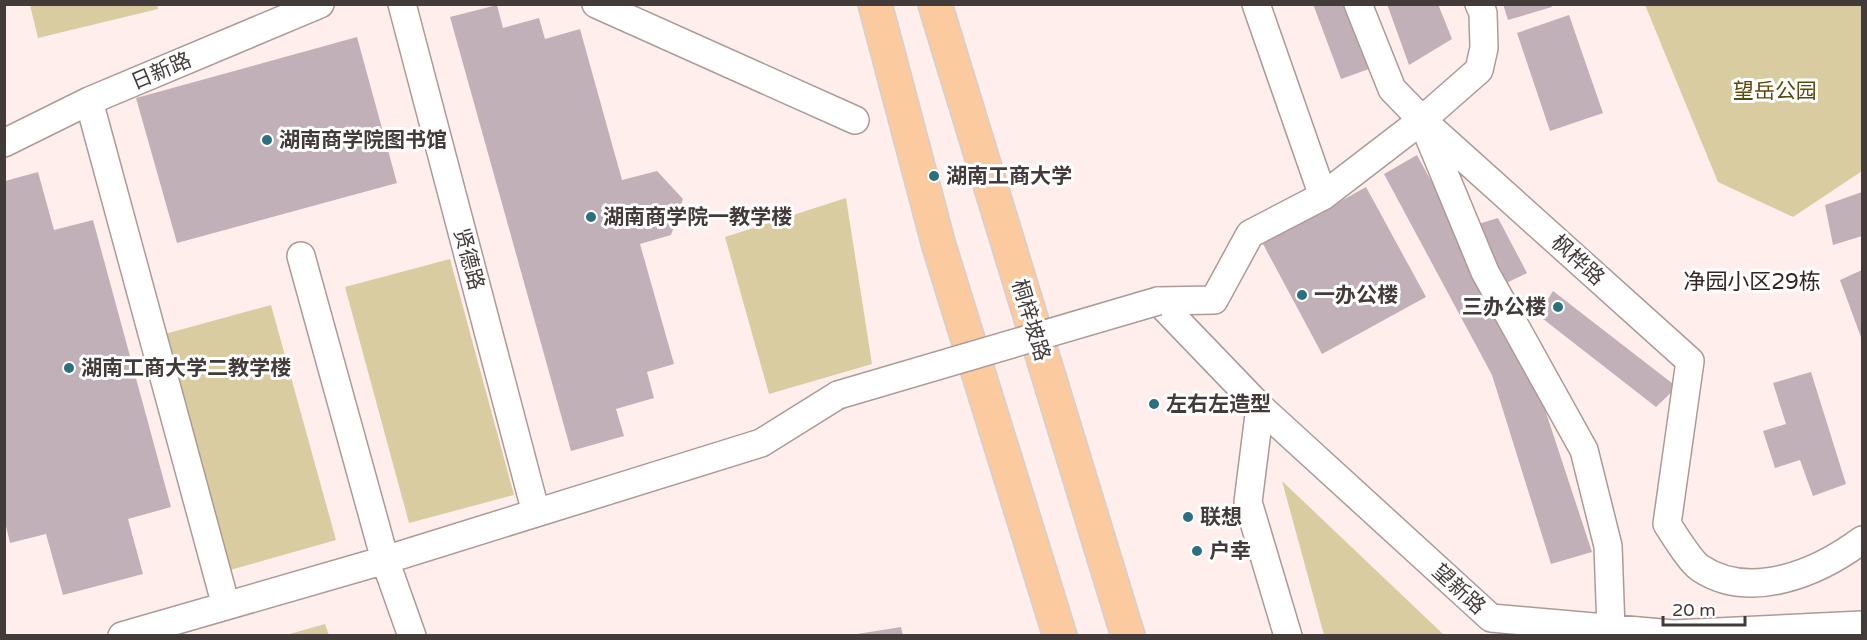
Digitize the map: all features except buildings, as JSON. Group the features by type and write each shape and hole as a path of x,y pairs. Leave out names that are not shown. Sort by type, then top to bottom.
{"main road":[{"path":"875,4 939,246 1060,636"},
{"name":"桐梓坡路","path":"935,4 1128,636"}],"street":[{"name":"日新路","path":"4,143 89,100 320,4"},
{"name":"贤德路","path":"402,4 536,513"},
{"path":"596,4 855,120"},
{"path":"1256,4 1323,196"},
{"path":"1358,4 1392,88 1422,120 1485,272 1584,450 1608,546 1611,629"},
{"path":"122,636 385,560 761,443 838,395 1158,301 1214,300 1250,234 1323,196 1422,120 1479,70 1484,48 1483,13 1479,4"},
{"path":"89,100 226,606"},
{"name":"枫桦路","path":"1422,120 1690,361 1667,524 1699,568 1737,583 1788,579 1844,553 1863,540"},
{"path":"301,256 385,560 412,636"},
{"name":"望新路","path":"1158,301 1260,407 1491,618 1673,634 1863,625"},
{"path":"1260,407 1248,502 1288,636"}],"green space":[{"path":"157,4 158,9 38,38 30,5"},
{"name":"望岳公园","path":"1645,5 1862,5 1862,171 1793,217 1718,182"},
{"path":"846,198 872,364 769,394 725,237"},
{"path":"450,259 514,495 409,523 345,287"},
{"path":"271,305 336,540 230,570 165,334"},
{"path":"1282,481 1444,635 1324,635"},
{"path":"325,624 329,635 286,635"}],"place":[{"name":"湖南商学院图书馆","path":"267,140"},
{"name":"湖南工商大学","path":"934,176"},
{"name":"湖南商学院一教学楼","path":"591,217"},
{"name":"一办公楼","path":"1302,295"},
{"name":"三办公楼","path":"1558,307"},
{"name":"湖南工商大学二教学楼","path":"69,368"},
{"name":"左右左造型","path":"1154,404"},
{"name":"联想","path":"1188,517"},
{"name":"户幸","path":"1197,551"}],"district":[{"name":"净园小区29栋","path":"1752,281"}]}
